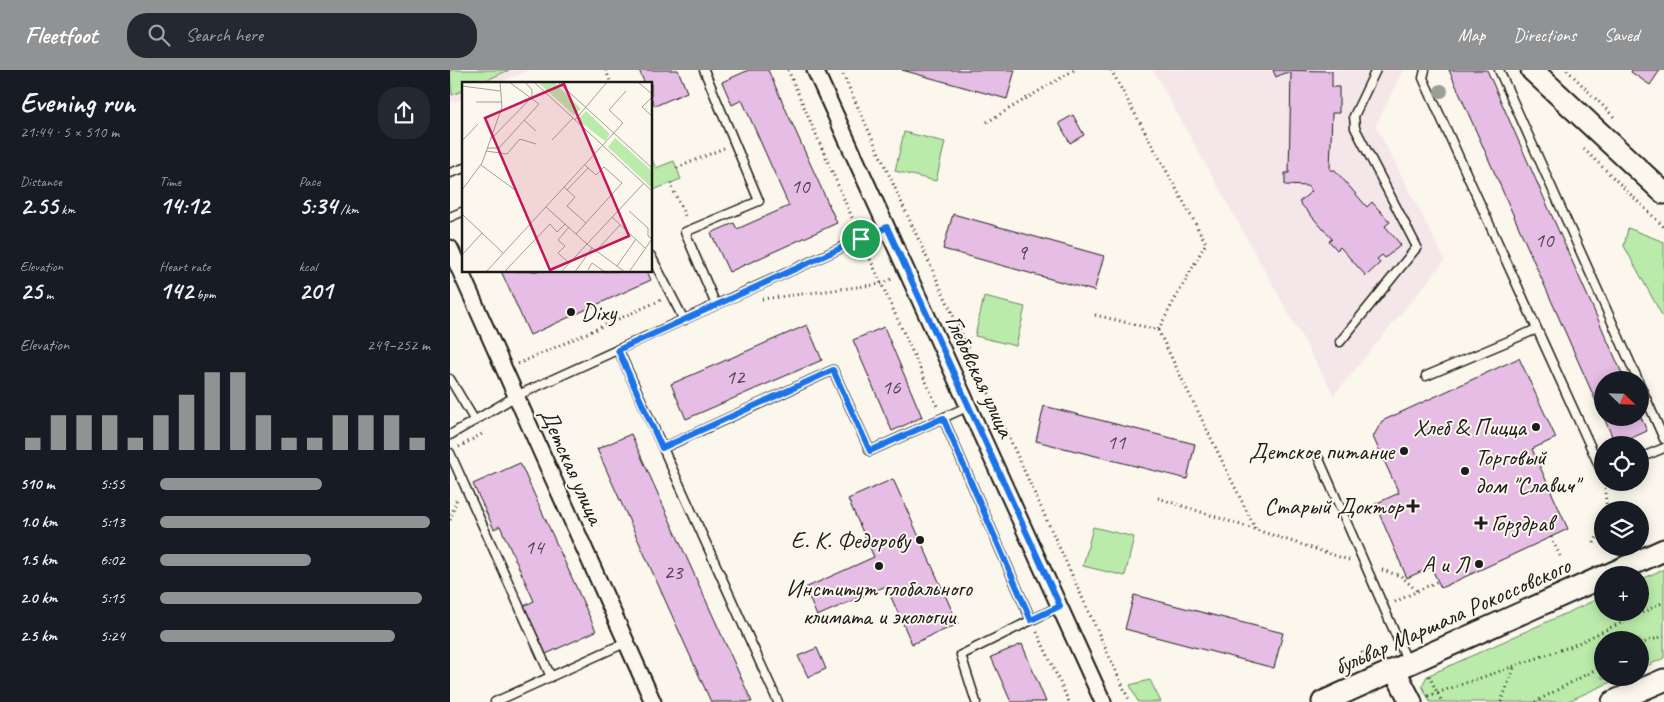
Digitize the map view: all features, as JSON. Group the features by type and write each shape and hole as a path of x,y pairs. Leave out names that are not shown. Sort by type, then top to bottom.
{"street":[{"name":"Глебовская улица","path":"816,70 1103,702"},
{"path":"1532,70 1664,193"},
{"name":"Детская улица","path":"450,248 653,702"},
{"name":"бульвар Маршала Рокоссовского","path":"1628,566 1664,550"},
{"name":"бульвар Маршала Рокоссовского","path":"1323,702 1594,581"},
{"path":"1402,667 1417,700"},
{"path":"1613,702 1664,680"}],"lane":[{"path":"704,70 759,201 685,232 716,305"},
{"path":"1340,342 1417,247 1355,128 1354,116 1376,70"},
{"path":"1425,70 1423,78 1594,454"},
{"path":"1499,70 1634,371"},
{"path":"450,173 462,169"},
{"path":"450,217 462,212"},
{"path":"450,435 516,396 887,227"},
{"path":"652,258 684,320"},
{"path":"1426,376 1537,329"},
{"path":"618,350 778,702"},
{"path":"662,448 833,370 870,451 969,406"},
{"path":"450,379 475,420"},
{"path":"1649,405 1664,439"},
{"path":"943,418 1031,620"},
{"path":"1649,454 1664,448"},
{"path":"450,453 551,677"},
{"path":"1319,459 1366,565 1402,667"},
{"path":"976,702 961,655 1060,606"},
{"path":"495,702 627,642"}],"path":[{"path":"606,70 610,82"},
{"path":"841,70 1130,702"},
{"path":"988,122 1074,70"},
{"path":"1111,70 1206,243 1158,330"},
{"path":"677,168 735,143"},
{"path":"670,183 691,230"},
{"path":"1095,315 1158,330"},
{"path":"1158,330 1256,530"},
{"path":"1158,498 1401,576 1417,591"},
{"path":"1551,537 1561,558"},
{"path":"1393,603 1438,580"},
{"path":"1417,700 1572,646 1664,602"},
{"path":"1031,620 1068,702"},
{"path":"1649,641 1664,636"},
{"path":"1501,702 1515,665"},
{"path":"1535,702 1594,670"}],"shaded area":[{"path":"450,70 529,70 501,82 462,82 462,99 450,103"},
{"path":"1153,70 1403,70 1376,126 1445,260 1334,395"}],"green space":[{"path":"450,70 509,70 482,82 462,82 462,91 452,95"},
{"path":"904,132 945,142 936,181 895,171"},
{"path":"652,160 656,168 674,161 681,179 652,191"},
{"path":"1628,228 1664,242 1664,319 1624,246"},
{"path":"984,297 1025,307 1016,346 975,336"},
{"path":"1093,527 1134,537 1125,576 1083,566"},
{"path":"1664,569 1664,658 1649,665 1649,631 1594,631 1594,686 1602,686 1566,702 1430,702 1422,686 1427,676 1594,601 1594,621 1649,621 1649,576"},
{"path":"1150,680 1161,702 1138,702 1130,685"}],"building":[{"path":"639,70 678,70 687,92 655,106 652,100 652,82 644,82"},
{"path":"749,70 768,70 837,223 729,272 711,233 734,223 737,229 789,206 742,100 732,105 722,82"},
{"path":"902,70 1015,70 1007,99"},
{"path":"1273,70 1332,71 1332,87 1339,87 1339,113 1332,113 1330,170 1335,170 1367,207 1372,202 1390,222 1385,226 1401,245 1385,258 1382,255 1377,259 1380,263 1366,276 1340,247 1337,250 1329,241 1332,239 1299,202 1312,191 1307,186 1285,185 1285,173 1289,173 1291,73 1284,73 1276,77"},
{"path":"1449,70 1487,70 1621,371 1594,371 1594,397"},
{"path":"1632,70 1660,70 1650,85 1631,72"},
{"path":"1073,115 1084,135 1070,143 1059,123"},
{"path":"953,214 1104,256 1094,291 943,249"},
{"path":"501,272 647,272 651,280 530,335"},
{"path":"807,325 822,360 686,419 671,384"},
{"path":"884,327 922,417 892,431 853,340"},
{"name":"Торговый дом \"Славич\"","path":"1519,358 1556,438 1532,449 1568,529 1441,588 1431,567 1407,578 1375,504 1399,493 1373,437 1382,421"},
{"path":"1044,406 1195,444 1187,479 1036,441"},
{"path":"1608,426 1645,426 1647,431 1636,436 1612,436"},
{"path":"631,434 752,702 711,702 597,449"},
{"path":"520,463 596,631 546,654 524,606 534,601 500,526 494,529 473,484"},
{"path":"893,479 958,624 912,644 886,586 817,616 805,588 874,557 848,499"},
{"path":"1134,595 1283,633 1274,668 1125,629"},
{"path":"1022,644 1046,702 1011,702 991,657"},
{"path":"817,648 826,669 808,677 798,656"}],"place":[{"name":"Dixy","path":"571,312"},
{"name":"Хлеб & Пицца","path":"1536,427"},
{"name":"Детское питание","path":"1404,451"},
{"name":"Торговый дом \"Славич\"","path":"1465,471"},
{"name":"Старый Доктор","path":"1413,506"},
{"name":"Горздрав","path":"1481,523"},
{"name":"Е. К. Федорову","path":"920,540"},
{"name":"А и Л","path":"1479,564"},
{"name":"Институт глобального климата и экологии","path":"879,566"}],"route":[{"path":"887,227 1060,606 1031,620 943,418 870,451 833,370 662,448 618,350 861,239 887,227"}]}
